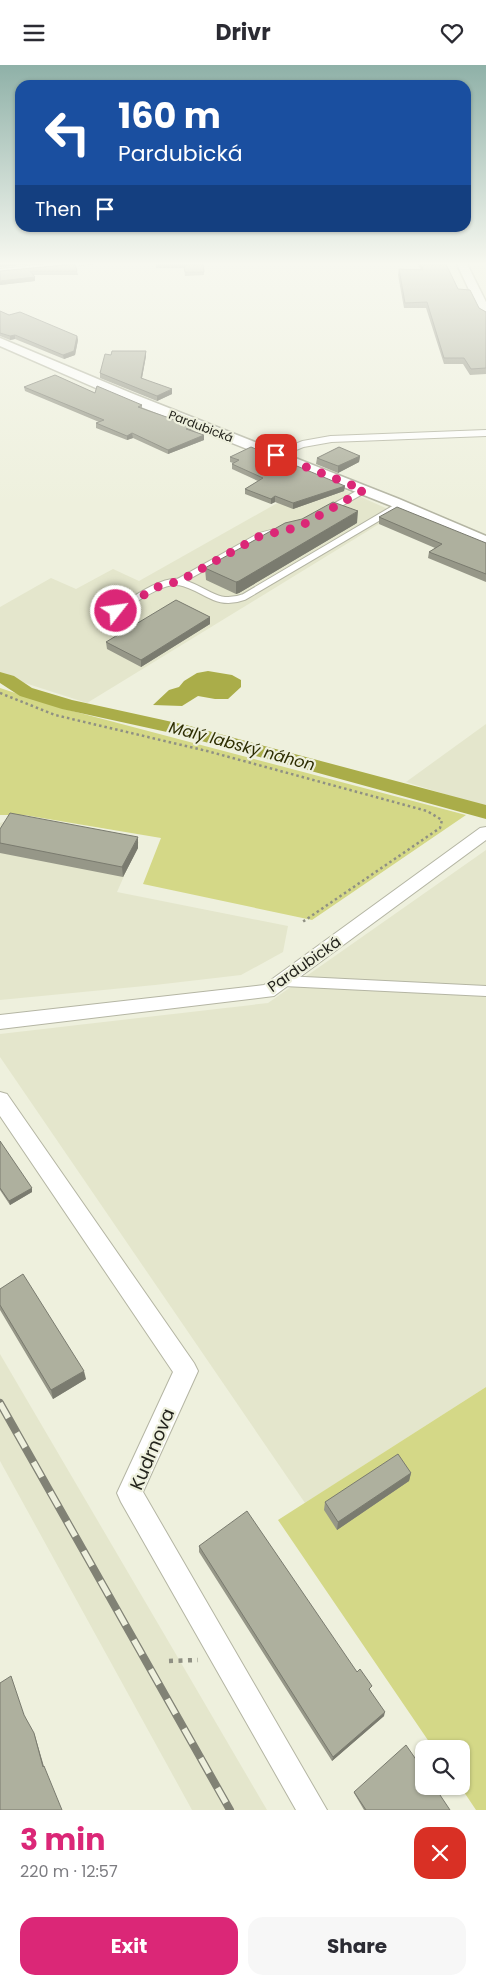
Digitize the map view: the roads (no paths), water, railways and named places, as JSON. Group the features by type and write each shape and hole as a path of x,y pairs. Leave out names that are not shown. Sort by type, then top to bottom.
{"street":[{"name":"Pardubická","path":"3,343 126,397 364,490 486,542"},
{"name":"Pardubická","path":"0,1022 268,991 486,833"},
{"name":"Kudrnova","path":"0,1100 186,1371 130,1493 312,1810"}],"lane":[{"path":"276,455 304,444 331,439 486,433"},
{"path":"323,513 364,490"},
{"path":"178,582 221,601 231,602 244,597 400,505"},
{"path":"116,611 163,584 178,582 260,536 280,530"},
{"path":"282,981 486,991"}],"waterway":[{"name":"Malý labský náhon","path":"0,677 26,692 68,705 179,729 486,812"}],"railway":[{"path":"0,1403 230,1810"}]}
